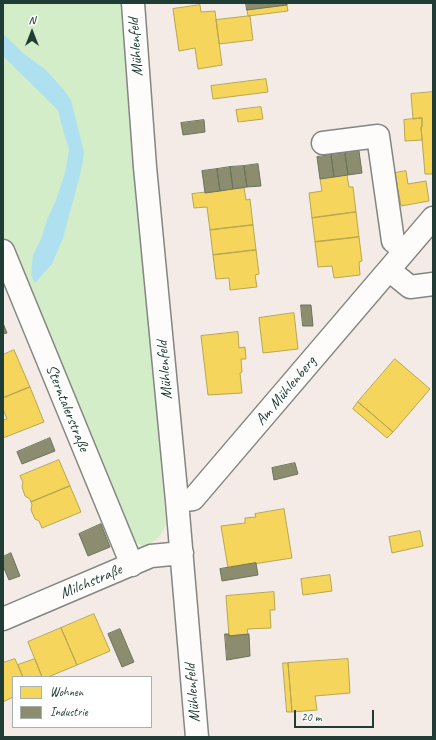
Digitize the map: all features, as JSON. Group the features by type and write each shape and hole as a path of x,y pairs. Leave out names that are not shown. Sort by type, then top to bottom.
{"street":[{"name":"Mühlenfeld","path":"133,3 145,167 182,553 197,737"},
{"path":"323,143 378,136 393,241 405,251"},
{"name":"Am Mühlenberg","path":"177,501 194,499 433,218"},
{"name":"Sterntalerstraße","path":"3,251 12,296 132,565"},
{"path":"389,270 410,287 433,284"},
{"name":"Milchstraße","path":"3,619 151,556 182,553"}],"green space":[{"path":"3,3 124,3 125,5 166,525 157,539 152,543 143,546 128,539 3,234"}],"water":[{"path":"3,34 24,54 45,69 71,100 84,152 80,175 63,238 52,264 35,283 31,275 33,255 41,239 47,220 56,200 65,173 69,150 58,110 3,56"}],"building: Wohnen":[{"path":"200,5 201,12 215,11 222,65 198,69 195,48 179,51 173,9"},
{"path":"287,5 288,11 248,16 247,10"},
{"path":"250,16 253,40 219,44 216,20"},
{"path":"266,79 268,92 213,99 211,86"},
{"path":"433,92 433,174 425,174 421,127 422,118 413,119 411,94"},
{"path":"261,107 263,119 238,122 236,110"},
{"path":"422,118 422,140 405,141 404,120"},
{"path":"406,171 408,184 426,181 429,201 401,206 395,173"},
{"path":"347,175 349,187 353,187 356,212 312,218 309,193 322,191 320,179"},
{"path":"244,188 246,200 250,199 253,225 210,230 207,207 194,208 192,194"},
{"path":"356,212 359,237 315,242 312,218"},
{"path":"253,225 256,250 213,255 210,230"},
{"path":"359,237 362,261 359,262 360,275 334,278 332,266 318,267 315,242"},
{"path":"256,250 259,274 255,275 257,287 230,290 229,278 216,279 213,255"},
{"path":"294,313 298,349 263,353 259,318"},
{"path":"238,332 239,348 245,347 246,359 241,359 242,372 240,373 242,393 208,395 201,336"},
{"path":"14,350 30,387 3,398 3,355"},
{"path":"395,359 430,389 393,432 358,402"},
{"path":"30,387 44,422 3,438 3,420 7,419 3,409 3,398"},
{"path":"358,402 393,432 387,438 353,409"},
{"path":"59,460 70,486 31,502 30,499 25,496 22,487 23,482 20,476"},
{"path":"70,486 81,512 42,528 39,521 35,519 31,510 31,502"},
{"path":"284,509 292,558 228,568 221,526 245,523 245,518 256,517 255,514"},
{"path":"420,531 423,546 392,553 389,537"},
{"path":"330,575 332,591 303,595 301,579"},
{"path":"274,592 275,610 270,610 271,628 247,629 248,634 229,636 226,596"},
{"path":"94,614 110,651 77,665 61,628"},
{"path":"61,628 77,665 50,676 42,676 28,642"},
{"path":"15,659 23,676 12,676 12,698 3,702 3,663"},
{"path":"35,659 42,676 23,676 18,665"},
{"path":"348,659 350,693 315,696 317,710 292,712 288,663"},
{"path":"283,663 288,663 292,712 287,712"}],"building: Industrie":[{"path":"246,3 287,3 287,5 247,10"},
{"path":"204,120 205,132 183,135 181,123"},
{"path":"359,151 362,173 348,175 345,153"},
{"path":"345,153 348,175 334,177 331,155"},
{"path":"331,155 334,177 320,179 317,157"},
{"path":"258,164 261,186 247,187 244,166"},
{"path":"244,166 247,187 233,189 230,167"},
{"path":"230,167 233,189 220,191 217,169"},
{"path":"217,169 220,191 205,193 202,171"},
{"path":"301,305 311,305 313,326 303,326"},
{"path":"3,323 7,333 3,334"},
{"path":"50,438 55,451 22,464 17,452"},
{"path":"295,463 298,474 274,480 272,468"},
{"path":"101,524 110,547 88,556 79,534"},
{"path":"11,553 20,576 9,580 3,566 3,557"},
{"path":"256,563 258,575 222,581 220,569"},
{"path":"120,629 134,662 122,667 108,634"},
{"path":"225,634 229,634 229,636 249,634 250,656 227,660"}]}
